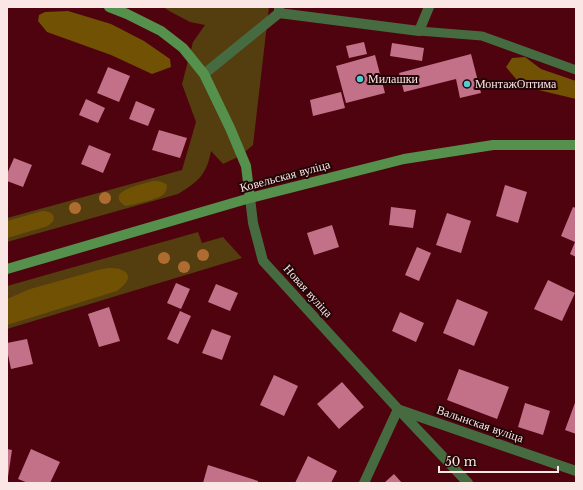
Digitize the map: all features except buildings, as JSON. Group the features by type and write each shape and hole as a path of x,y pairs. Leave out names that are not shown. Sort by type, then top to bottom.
{"main road":[{"name":"Новая вуліца","path":"109,7 161,31 183,48 204,74 230,128 246,166 250,198"},
{"name":"Ковельская вуліца","path":"7,269 250,198 404,159 494,145 576,145"}],"street":[{"path":"204,74 279,10 419,31 429,7"},
{"name":"Новая вуліца","path":"250,198 253,223 263,261 398,409 468,483"},
{"path":"364,483 398,409"},
{"name":"Валынская вуліца","path":"398,409 576,471"}],"lane":[{"path":"419,31 482,36 576,70"}],"shaded area":[{"path":"163,7 269,7 253,145 240,156 223,164 211,151 204,172 196,181 178,194 7,242 7,218 182,170 196,122 182,84 193,42 205,25 190,22"},
{"path":"68,11 111,24 144,41 170,59 171,67 152,74 111,55 47,32 38,21 39,15 45,12"},
{"path":"525,57 541,69 576,81 576,99 522,86 506,67 512,58"},
{"path":"153,181 167,185 164,194 152,200 125,206 120,201 119,196 122,192 134,186"},
{"path":"42,211 53,214 54,218 50,224 45,227 7,238 7,221"},
{"path":"198,232 202,243 223,237 242,258 7,329 7,286"},
{"path":"108,268 120,269 128,275 125,284 117,291 7,325 7,299 30,289"}],"place":[{"name":"Милашки","path":"360,79"},
{"name":"МонтажОптима","path":"467,84"}]}
